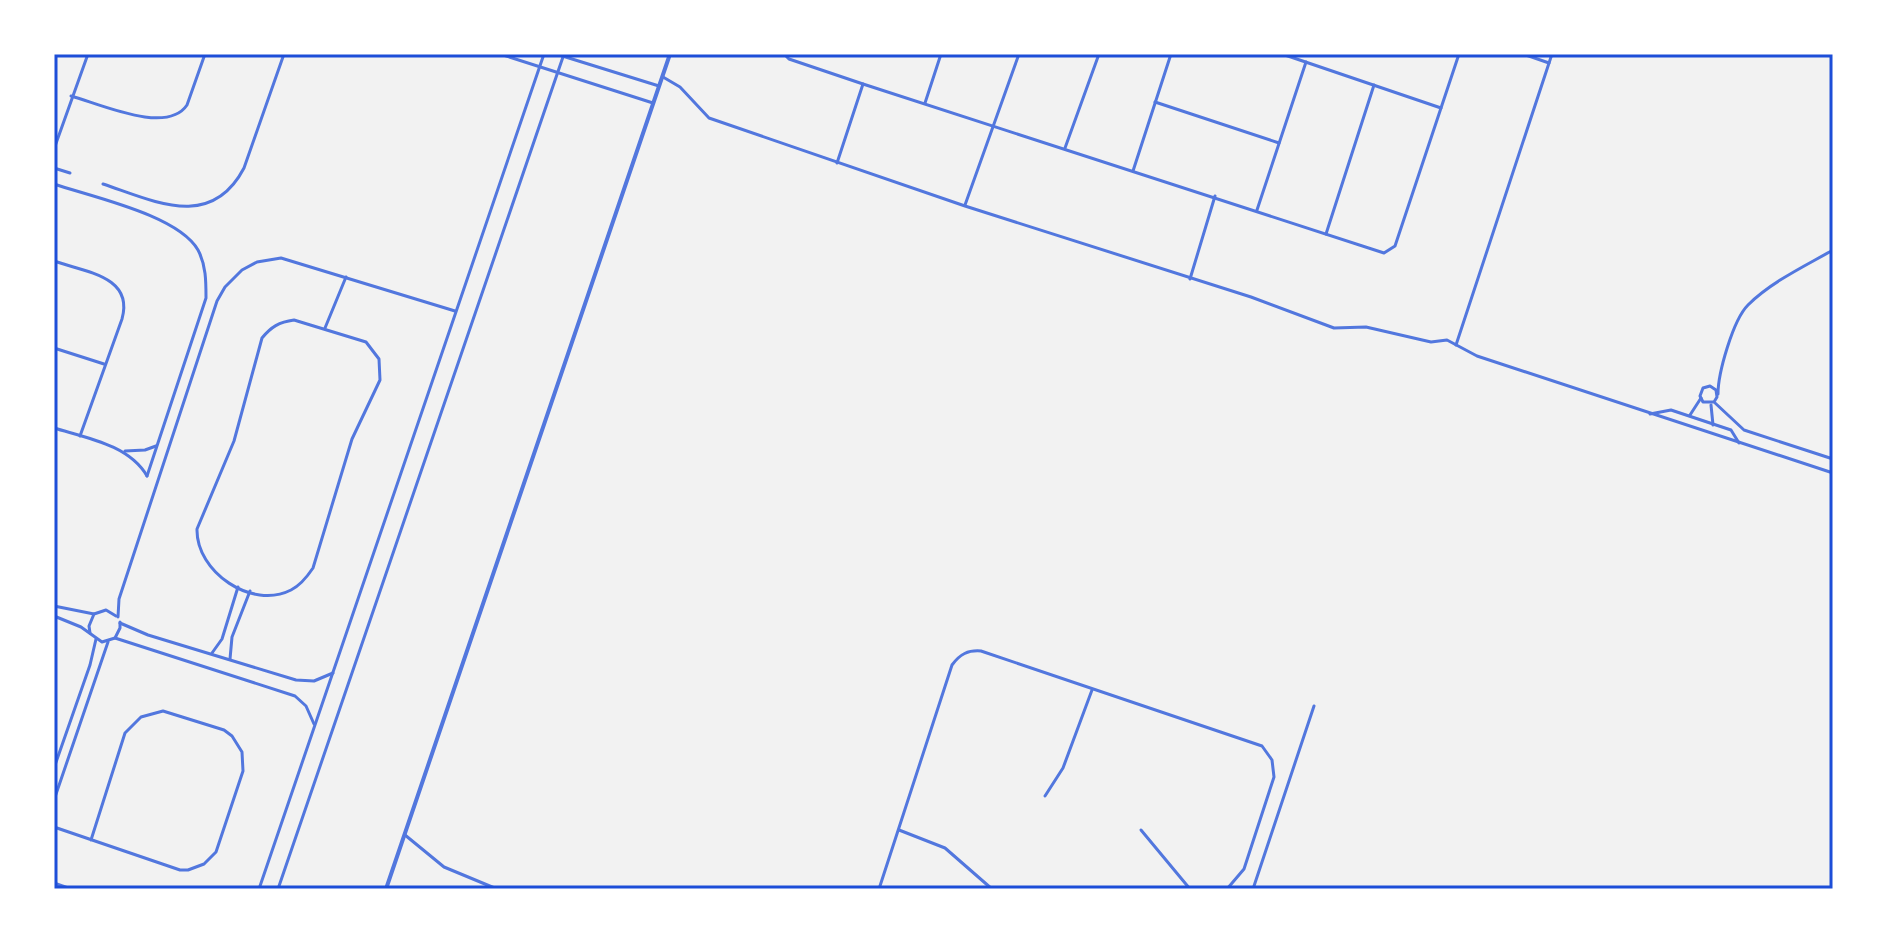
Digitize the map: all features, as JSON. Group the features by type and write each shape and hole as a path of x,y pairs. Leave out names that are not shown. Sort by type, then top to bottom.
{"street":[{"path":"54,149 88,54"},
{"path":"71,96 152,119 169,119 187,105 205,54"},
{"path":"103,184 172,207 188,208 227,190 238,180 244,168 284,54"},
{"path":"500,54 654,103"},
{"path":"259,889 544,54"},
{"path":"556,54 659,86"},
{"path":"386,889 670,54"},
{"path":"784,54 789,59 863,84 1384,253 1392,249 1459,54"},
{"path":"925,103 941,54"},
{"path":"965,206 1019,54"},
{"path":"1065,149 1099,54"},
{"path":"1133,171 1171,54"},
{"path":"1282,54 1441,108"},
{"path":"1523,54 1549,63"},
{"path":"1456,345 1552,54"},
{"path":"278,889 563,55"},
{"path":"1257,211 1306,62"},
{"path":"663,77 680,87 709,118 837,163 1251,297 1334,328 1371,328 1431,342 1447,340 1477,356 1833,473"},
{"path":"837,163 863,84"},
{"path":"1326,234 1374,85"},
{"path":"1155,102 1279,143"},
{"path":"54,168 70,173"},
{"path":"54,184 159,219 181,231 198,250 206,273 206,298 147,476 141,465 121,451 54,428"},
{"path":"1190,279 1215,196"},
{"path":"1713,425 1712,403 1718,394 1721,364 1746,306 1833,250"},
{"path":"54,800 95,674 108,642 115,638 120,623 122,591 217,301 225,287 249,265 289,259 455,311"},
{"path":"54,261 116,284 124,294 125,307 80,436"},
{"path":"325,328 346,277"},
{"path":"294,320 325,328 366,342 379,359 380,380 352,439 313,568 291,590 275,595 250,591 219,577 209,567 197,543 197,529 234,441 262,338 270,328 281,322 294,320"},
{"path":"54,348 104,364"},
{"path":"1689,417 1701,398 1701,390 1706,386 1714,387 1718,394"},
{"path":"1701,398 1712,403 1744,430 1833,459"},
{"path":"1650,414 1671,410 1731,430 1739,443"},
{"path":"121,451 145,450 157,445"},
{"path":"211,653 222,639 238,587"},
{"path":"230,659 232,637 250,591"},
{"path":"54,606 94,614 106,610 118,617"},
{"path":"90,633 90,620 94,614"},
{"path":"54,616 71,622 96,639 108,642"},
{"path":"120,623 148,635 302,681 314,681 333,673"},
{"path":"115,638 295,696 309,711 314,727"},
{"path":"54,768 88,672 96,639"},
{"path":"879,889 948,673 957,658 973,650 1254,742 1268,752 1274,777 1244,869 1227,889"},
{"path":"88,672 95,674"},
{"path":"1045,796 1063,768 1092,690"},
{"path":"1253,889 1314,706"},
{"path":"54,827 91,840 180,870 204,864 216,852 243,771 238,743 224,730 163,711 141,717 125,733 91,840"},
{"path":"899,830 945,848 992,889"},
{"path":"1141,830 1190,889"},
{"path":"405,835 444,867 497,889"},
{"path":"54,883 71,889"}]}
